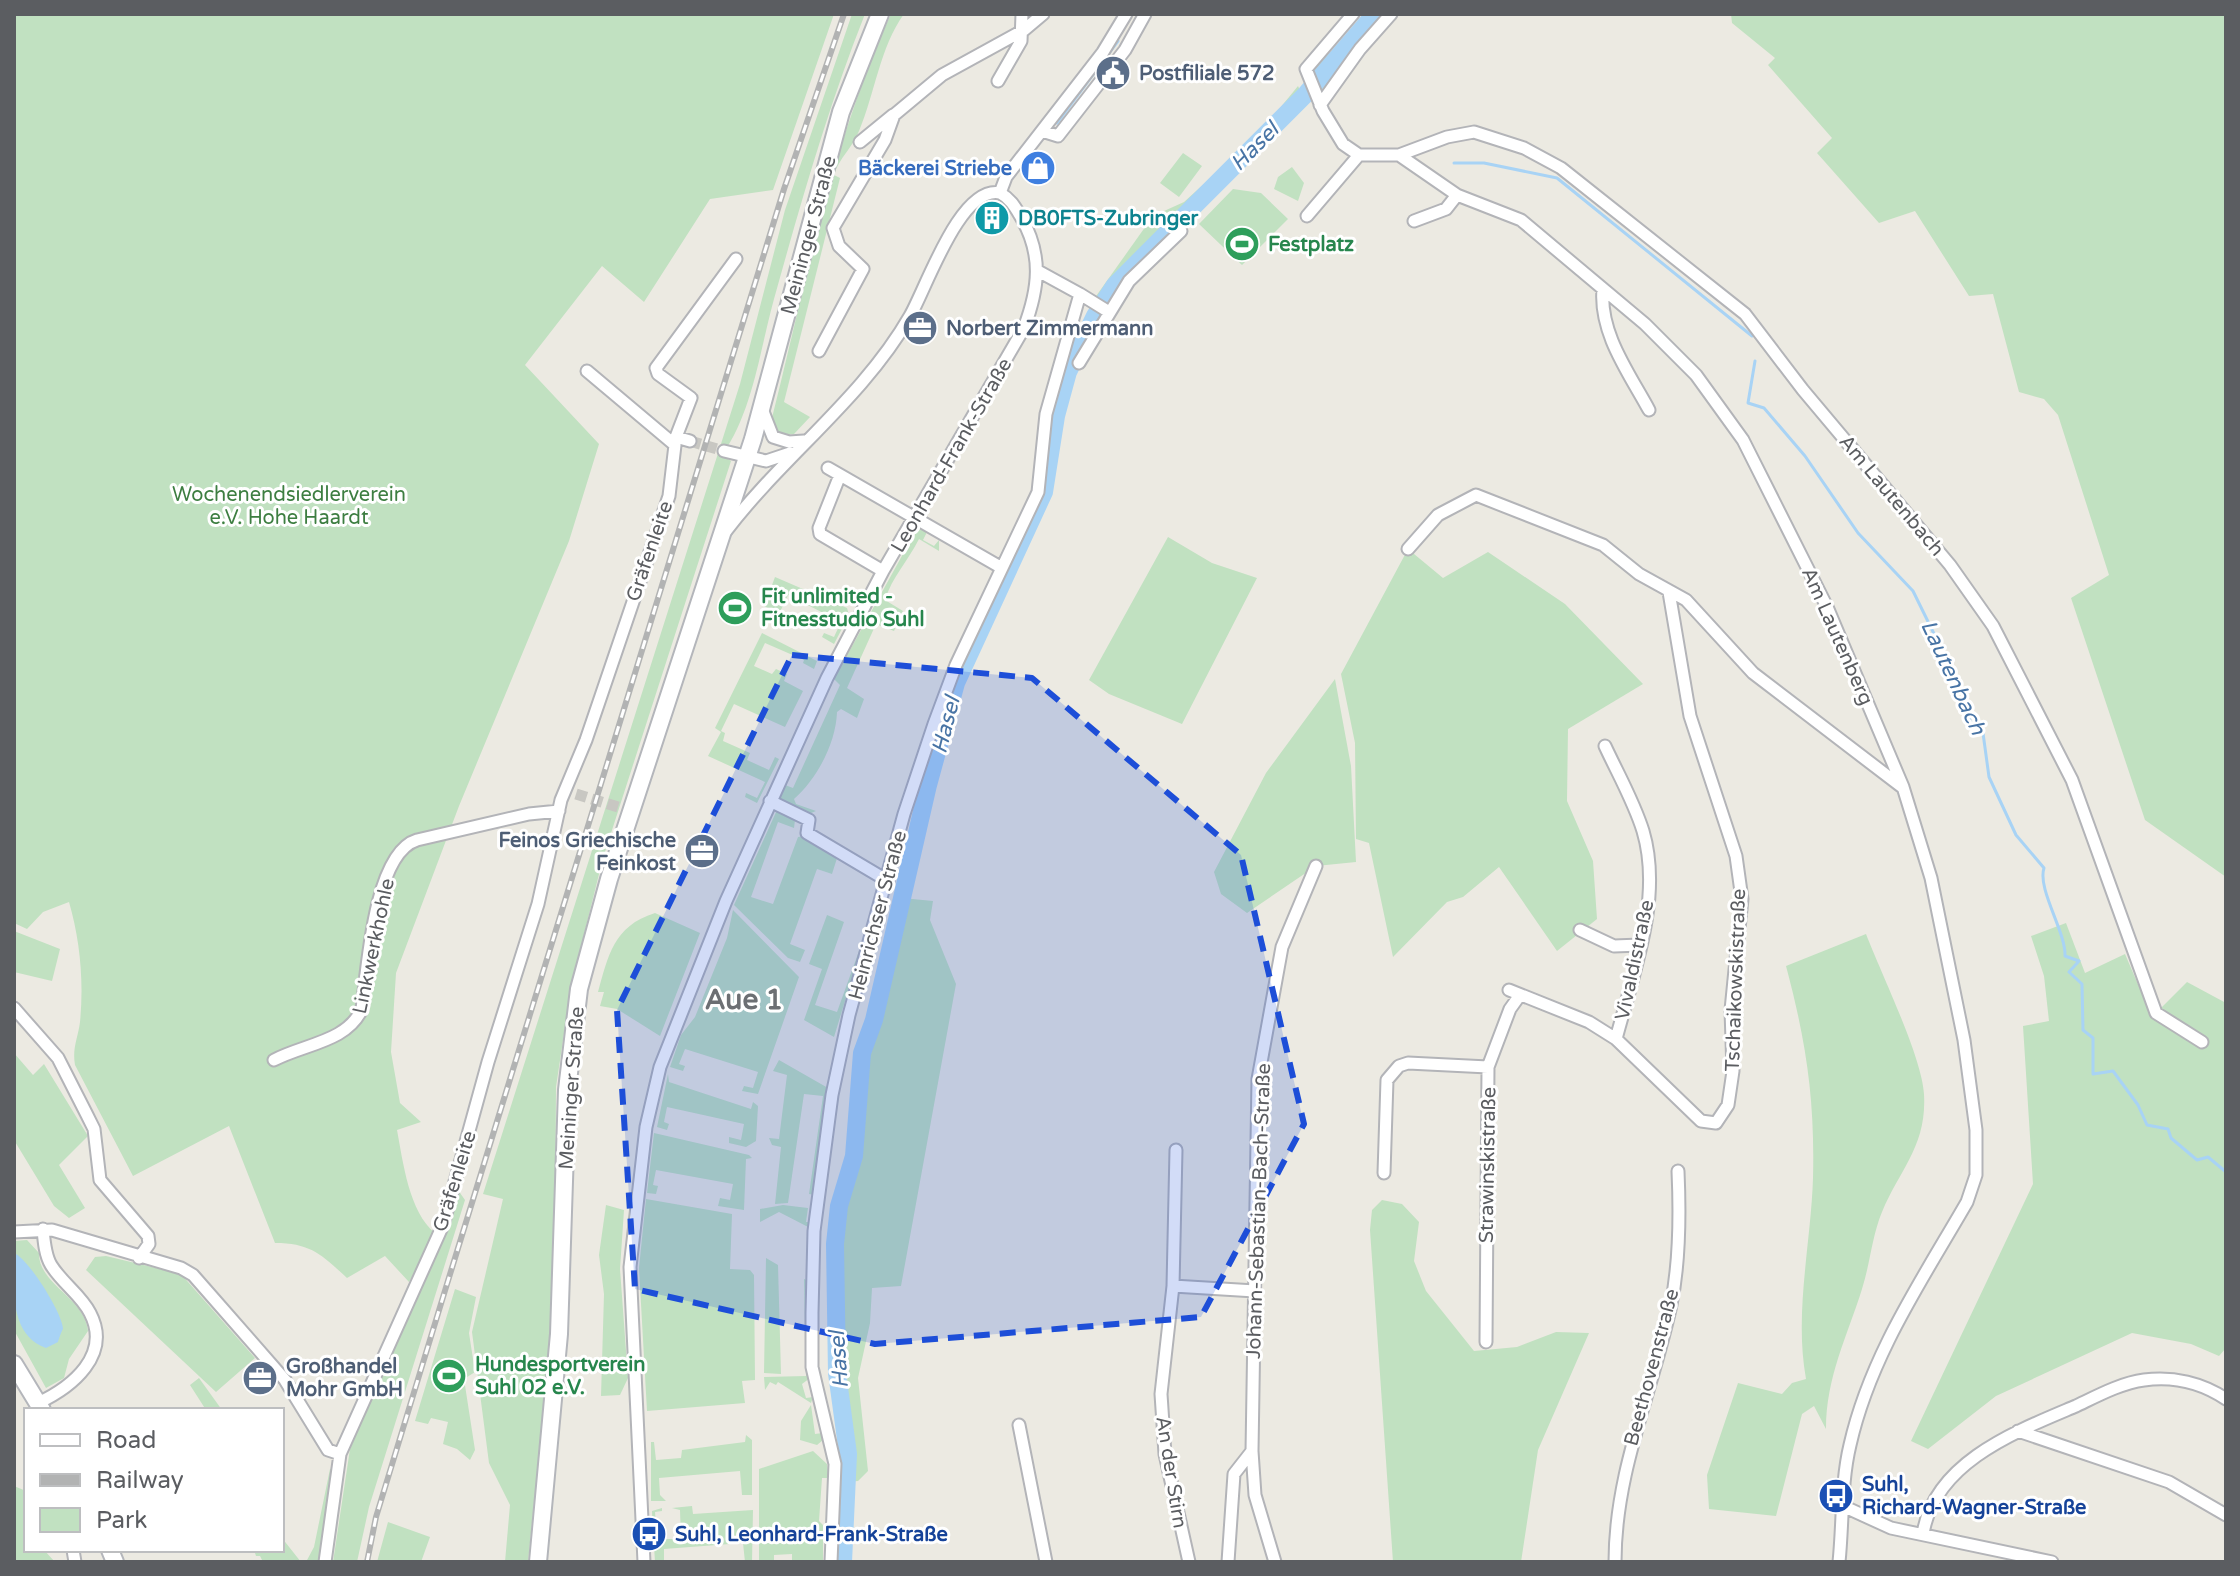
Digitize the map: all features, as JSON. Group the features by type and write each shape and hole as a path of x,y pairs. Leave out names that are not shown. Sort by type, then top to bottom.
{"main road":[{"name":"Meininger Straße","path":"538,1562 559,1334 571,1042 592,933 627,807 747,459 841,112 880,14"},
{"path":"14,1364 40,1406"}],"street":[{"path":"998,81 1024,30 1022,14"},
{"path":"860,142 942,75 1024,30 1043,14"},
{"name":"Meininger Straße","path":"1042,131 1058,136 1126,14"},
{"name":"Meininger Straße","path":"721,539 892,343 922,294 945,241 959,221 985,195 1000,193 1006,177 1042,131 1125,50 1129,37 1145,14"},
{"path":"1353,14 1308,65 1307,77 1343,144 1359,155 1399,155"},
{"path":"1318,101 1391,14"},
{"path":"1117,30 1129,37"},
{"path":"819,351 863,269 839,246 833,228 885,140 894,115"},
{"name":"Am Lautenbach","path":"1399,155 1447,137 1474,132 1524,148 1561,168 1745,314 1803,390 1950,565 1993,626 2072,780 2156,1013 2202,1042"},
{"path":"1307,216 1359,155"},
{"name":"Am Lautenberg","path":"1399,155 1457,195 1521,220 1645,324 1696,375 1743,440 1827,607 1903,787 1931,878 1964,1040 1976,1130 1976,1175 1967,1202 1877,1358 1850,1442 1839,1562"},
{"name":"Leonhard-Frank-Straße","path":"644,1562 630,1267 646,1127 672,1029 770,801 827,678 883,571 1022,334 1034,302 1038,271 1032,237 1013,203 1000,193"},
{"path":"1414,221 1446,209 1457,195"},
{"path":"1079,363 1129,281 1181,231"},
{"name":"Gräfenleite","path":"325,1562 340,1454 443,1225 488,1062 538,904 559,811 571,793 669,496 676,441 691,398 658,374 656,368 736,259"},
{"path":"1038,271 1109,312"},
{"path":"1603,289 1602,302 1612,342 1649,410"},
{"name":"Heinrichser Straße","path":"831,1562 835,1464 812,1367 814,1231 832,1095 849,1015 904,814 934,723 956,665 1038,492 1046,414 1080,294"},
{"path":"587,371 676,441 690,441"},
{"path":"762,409 773,437 801,445"},
{"path":"724,451 747,459 774,460 801,445"},
{"path":"828,468 1002,568"},
{"path":"840,475 819,528 820,534 883,571"},
{"path":"1408,549 1438,515 1476,495 1603,545 1639,574 1686,600 1753,673 1903,787"},
{"name":"Tschaikowskistraße","path":"1515,992 1589,1022 1616,1039 1701,1121 1716,1123 1728,1105 1733,1071 1731,1010 1742,899 1736,856 1690,716 1669,592"},
{"name":"Vivaldistraße","path":"1605,746 1643,833 1649,894 1640,945 1616,1039"},
{"path":"770,801 809,820 807,833 888,881"},
{"name":"Linkwerkhohle","path":"274,1060 345,1033 356,1024 362,1009 380,901 387,875 402,847 417,840 484,827 529,814 559,811"},
{"name":"Johann-Sebastian-Bach-Straße","path":"1275,1562 1255,1495 1252,1451 1258,1079 1282,947 1316,866"},
{"path":"1580,930 1614,946 1640,945"},
{"name":"Strawinskistraße","path":"1486,1342 1488,1067 1515,992"},
{"path":"14,1008 58,1058 87,1115 96,1145 100,1180 149,1238 139,1258"},
{"path":"1384,1173 1387,1080 1391,1073 1408,1063 1488,1067"},
{"name":"An der Stirn","path":"1176,1150 1173,1286 1161,1394 1165,1454 1189,1562"},
{"name":"Beethovenstraße","path":"1615,1562 1615,1520 1628,1451 1671,1303 1680,1221 1678,1171"},
{"path":"14,1232 43,1229 181,1268 193,1275 285,1380 328,1450 340,1454"},
{"path":"40,1406 86,1369 97,1338 91,1314 51,1264 43,1229"},
{"path":"1173,1286 1255,1291"},
{"path":"1923,1534 1926,1515 1954,1477 1982,1450 2018,1431 2143,1380 2175,1379 2195,1384 2226,1399"},
{"path":"1019,1425 1046,1562"},
{"path":"2018,1431 2169,1482 2226,1515"},
{"path":"1228,1562 1234,1474 1252,1451"},
{"path":"1845,1507 1891,1528 2052,1562"}],"highlighted area":[{"path":"792,655 1032,678 1241,855 1304,1124 1201,1317 875,1344 635,1289 617,1010"}],"green space":[{"name":"Wochenendsiedlerverein e.V. Hohe Haardt","path":"14,14 834,14 773,190 710,199 644,302 602,266 525,365 599,444 569,541 459,806 396,973 391,1052 400,1103 421,1122 397,1130 413,1200 426,1224 435,1233 409,1282 385,1256 347,1278 307,1248 275,1243 229,1126 133,1176 75,1065 81,976 69,902 43,912 27,929 14,923"},
{"path":"852,14 865,14 805,191 748,400 733,438 722,455 731,461 603,858 571,987 556,1087 555,1243 549,1355 528,1562 505,1562 510,1505 489,1463 472,1332 503,1199 483,1194 740,384 785,210"},
{"path":"891,14 904,14 883,56 859,131 834,175 840,178 784,402 810,417 794,434 782,435 770,426 821,217 852,114"},
{"path":"1368,14 1384,14 1320,92 1313,70"},
{"path":"1731,14 2226,14 2226,877 2145,820 2071,598 2109,575 2058,415 2044,399 2019,392 1993,294 1969,296 1915,211 1879,223 1817,153 1832,138 1768,65 1775,58 1732,23"},
{"path":"1298,86 1307,105 1138,267 1134,267 1107,305 1094,299 1153,216 1184,202 1257,136"},
{"path":"1183,153 1202,166 1179,197 1160,183"},
{"path":"1292,167 1304,183 1298,201 1274,189 1278,177"},
{"name":"Festplatz","path":"1233,189 1261,193 1288,219 1242,265 1199,224"},
{"path":"919,525 928,530 923,540 934,546 939,540 939,551 919,539 892,584 885,600 903,611 894,631 876,624 847,688 864,699 857,718 841,709 837,712 833,736 824,760 794,799 796,804 816,811 806,815 778,801 785,785 793,788 840,685 834,679"},
{"path":"1168,537 1212,563 1257,578 1182,724 1109,694 1089,680"},
{"path":"1408,549 1443,578 1488,552 1565,604 1643,684 1568,729 1567,801 1593,861 1597,919 1557,951 1499,867 1463,897 1447,902 1393,957 1369,843 1356,839 1355,743 1341,674"},
{"path":"775,577 847,608 849,615 834,644 822,637 824,633 834,637 841,622 788,595 779,614 764,606"},
{"path":"762,633 817,661 814,669 803,663 804,660 765,643 754,666 772,674 776,669 787,674 784,681 803,691 785,727 734,704 721,731 725,733 723,741 750,753 747,760 769,770 775,757 779,759 757,803 745,797 746,793 757,798 765,782 708,756 721,732 715,728"},
{"path":"1335,679 1351,766 1356,862 1316,866 1247,913 1221,894 1214,872 1266,773"},
{"path":"777,810 795,820 794,828 778,822 751,897 773,904 798,837 804,836 838,855 832,874 817,869 790,944 805,950 800,962 788,958 734,905"},
{"path":"902,898 933,901 930,920 956,984 901,1286 872,1288 870,1323 858,1378 868,1471 858,1481 847,1482 848,1454 837,1373 835,1244 839,1206 854,1156 862,1053 874,1020"},
{"path":"733,910 799,977 758,1094 742,1091 744,1086 753,1088 758,1072 685,1049 679,1064 685,1066 683,1071 670,1067 681,1035 695,1017 727,938"},
{"path":"655,913 700,933 660,1036 617,1009 600,1006 604,992 598,992 609,955 621,934"},
{"path":"827,915 844,922 815,1005 837,1012 868,926 834,1037 804,1020 822,969 809,964"},
{"path":"2066,923 2085,973 2125,954 2152,1017 2187,982 2226,1003 2226,1348 2219,1356 2191,1344 2132,1333 1996,1396 1928,1449 1911,1441 2033,1184 2023,1026 2049,1021 2044,976 2031,936"},
{"path":"14,931 60,949 52,981 14,972"},
{"path":"1866,934 1922,1078 1924,1112 1917,1143 1879,1221 1862,1289 1833,1375 1826,1429 1814,1406 1802,1414 1776,1516 1709,1509 1707,1475 1738,1383 1782,1394 1792,1383 1806,1379 1802,1329 1813,1178 1811,1096 1804,1045 1786,966"},
{"path":"14,1053 33,1075 44,1064 88,1136 59,1165 85,1208 69,1218 54,1206 14,1140"},
{"path":"779,1060 828,1088 815,1195 809,1194 823,1096 804,1094 788,1203 775,1204 781,1147 772,1145 769,1138 779,1139 787,1075 773,1071"},
{"path":"668,1074 669,1082 751,1109 753,1102 758,1106 756,1141 746,1147 729,1143 729,1137 741,1140 744,1124 667,1107 664,1122 669,1124 667,1130 657,1127"},
{"path":"654,1133 749,1155 752,1158 746,1159 744,1210 718,1206 720,1198 730,1200 733,1184 656,1170 653,1185 658,1186 656,1194 647,1193"},
{"path":"458,1190 465,1200 369,1507 357,1562 333,1562 350,1449"},
{"path":"646,1199 732,1214 730,1269 750,1270 754,1275 755,1380 742,1381 745,1403 647,1411 639,1268"},
{"path":"1382,1200 1402,1204 1419,1222 1414,1261 1426,1291 1474,1351 1517,1347 1556,1332 1589,1333 1538,1450 1521,1562 1393,1562 1370,1230 1372,1210"},
{"path":"606,1205 624,1210 620,1269 628,1378 620,1395 601,1396 604,1294 599,1255"},
{"path":"783,1205 808,1208 806,1222 813,1222 812,1229 779,1212 760,1222 760,1209"},
{"path":"27,1240 39,1253 46,1274 79,1309 88,1331 69,1359 64,1378 46,1388 14,1330 14,1241"},
{"path":"106,1256 181,1274 255,1358 216,1392 86,1270 95,1257"},
{"path":"766,1258 778,1265 781,1374 764,1373"},
{"path":"804,1279 811,1282 810,1378 802,1384 806,1398 813,1397 811,1403 778,1382 776,1385 770,1382 765,1390 764,1377 806,1376"},
{"name":"Hundesportverein Suhl 02 e.V.","path":"455,1289 476,1297 469,1333 475,1372 464,1379 475,1450 470,1460 457,1449 443,1444 448,1422 431,1418 428,1424 415,1421"},
{"path":"199,1378 221,1408 205,1408 190,1385"},
{"path":"811,1405 815,1434 822,1433 823,1440 817,1445 800,1440 801,1421"},
{"path":"746,1435 752,1440 752,1495 742,1495 740,1471 659,1478 660,1495 666,1501 651,1501 651,1442 654,1442 656,1460 681,1458 682,1450 745,1442"},
{"path":"813,1451 827,1464 829,1478 822,1478 819,1521 823,1525 823,1562 792,1562 792,1554 774,1555 774,1562 759,1562 759,1469"},
{"path":"337,1468 322,1562 306,1562 314,1547 330,1469"},
{"path":"14,1486 24,1490 24,1552 46,1552 55,1562 14,1562"},
{"path":"692,1506 693,1514 753,1510 752,1562 745,1562 743,1543 664,1549 664,1562 655,1562 654,1546 663,1545 662,1536 653,1536 652,1511 662,1508 662,1511 655,1512 657,1535 664,1535 665,1539 681,1539 680,1510 672,1508"},
{"path":"388,1522 430,1537 421,1562 377,1562"},
{"path":"284,1541 301,1562 263,1562 260,1556 255,1552 284,1552"}],"water":[{"path":"14,1253 36,1275 61,1322 63,1329 58,1342 46,1348 25,1332 19,1320 14,1294"}],"waterway":[{"name":"Hasel","path":"843,1562 848,1454 837,1373 835,1244 839,1206 854,1156 862,1053 874,1020 928,785 956,683 1044,492 1056,416 1068,372 1095,316 1115,285 1306,94 1375,14"},
{"path":"1057,123 1118,41"},
{"name":"Lautenbach","path":"1454,163 1484,163 1557,178 1752,336"},
{"name":"Lautenbach","path":"1755,361 1748,403 1764,408 1805,456 1858,533 1913,591 1967,701 1970,722 1983,733 1989,777 2016,835 2044,868 2044,887 2065,956 2079,961 2069,972 2082,984 2083,1030 2093,1038 2093,1074 2113,1071 2138,1105 2147,1125 2168,1129 2171,1138 2197,1160 2208,1157 2226,1172"}],"tunnel":[{"path":"690,441 724,451"},
{"path":"576,794 621,808"}],"railway":[{"path":"367,1562 376,1517 784,189 844,14"}],"place":[{"name":"Postfiliale 572","path":"1113,73"},
{"name":"Bäckerei Striebe","path":"1038,168"},
{"name":"DB0FTS-Zubringer","path":"992,218"},
{"name":"Festplatz","path":"1242,244"},
{"name":"Norbert Zimmermann","path":"920,328"},
{"name":"Fit unlimited - Fitnesstudio Suhl","path":"735,608"},
{"name":"Feinos Griechische Feinkost","path":"702,851"},
{"name":"Hundesportverein Suhl 02 e.V.","path":"449,1376"},
{"name":"Großhandel Mohr GmbH","path":"260,1378"},
{"name":"Suhl, Richard-Wagner-Straße","path":"1836,1496"},
{"name":"Suhl, Leonhard-Frank-Straße","path":"649,1534"}],"district":[{"name":"Aue 1","path":"744,999"}]}
